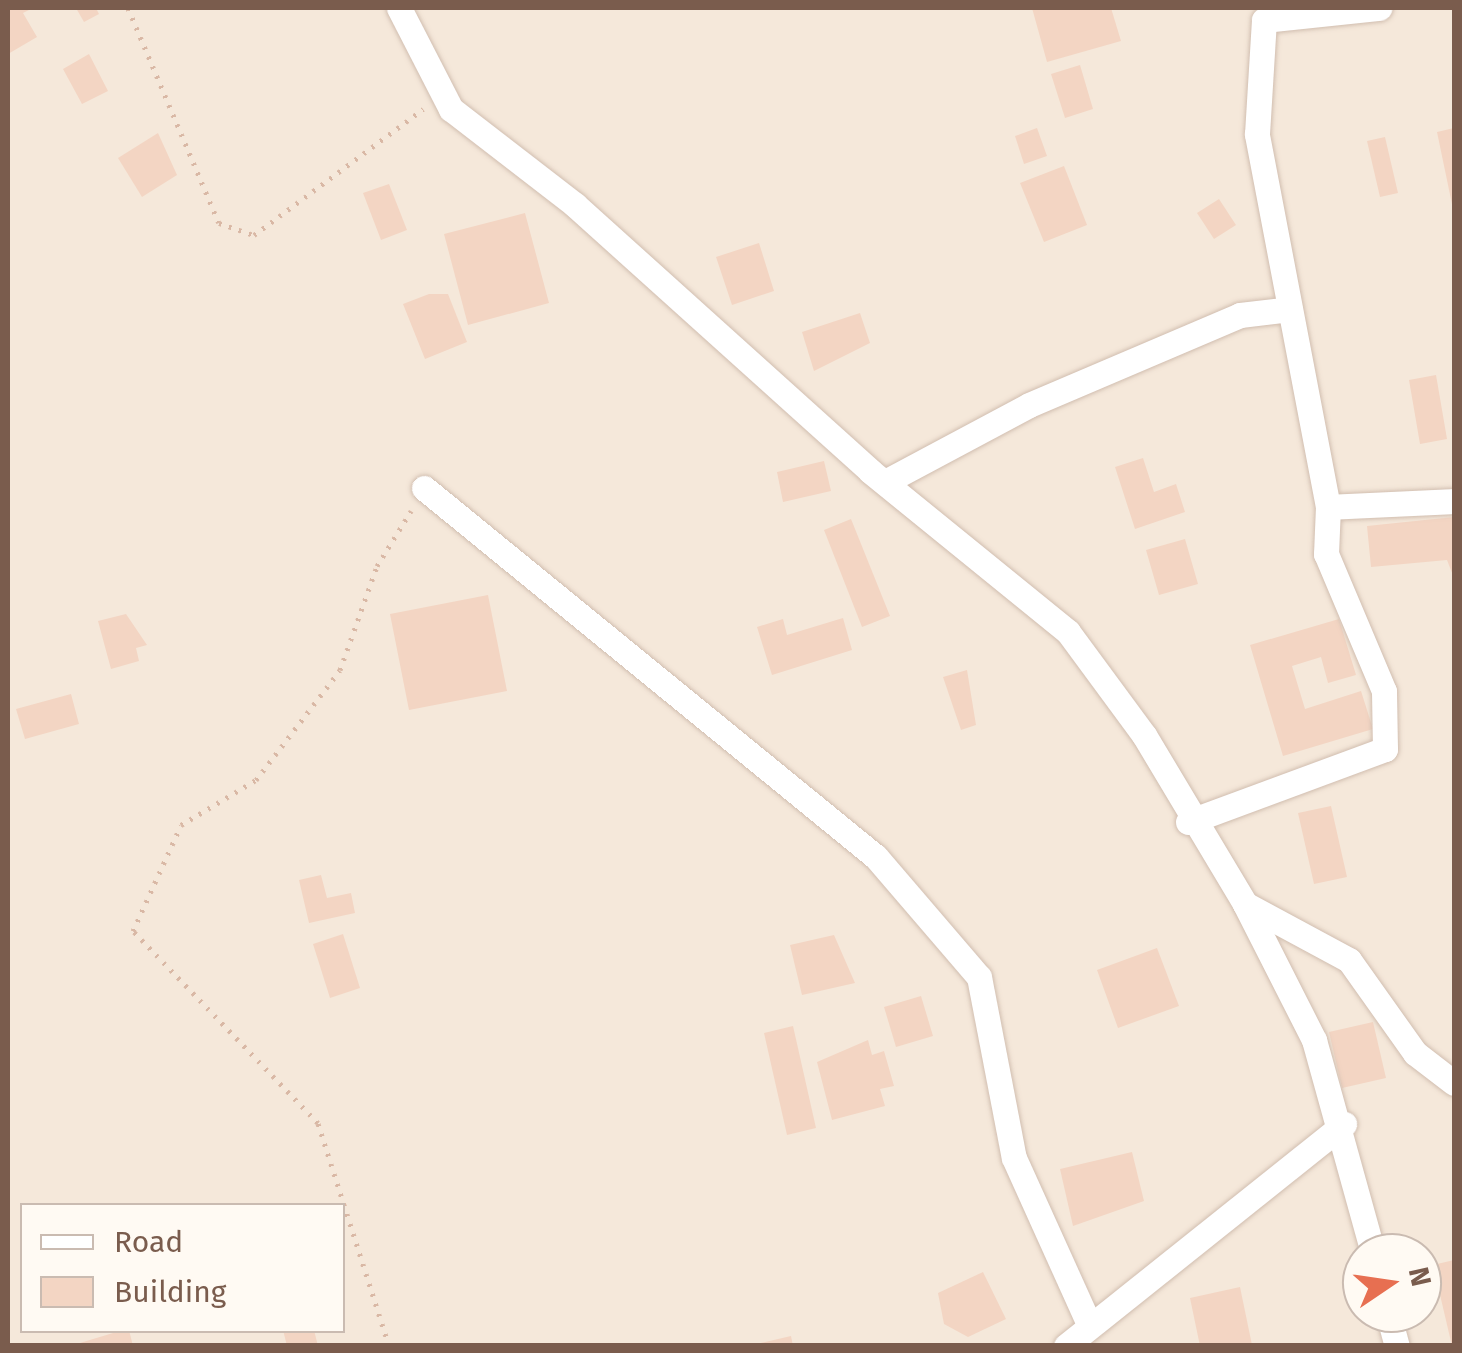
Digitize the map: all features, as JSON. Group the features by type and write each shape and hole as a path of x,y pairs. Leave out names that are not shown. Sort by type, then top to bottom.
{"street":[{"path":"399,8 444,94 884,482 1068,632 1144,735 1188,822 1244,904 1344,1124 1369,1233"},
{"path":"1188,822 1385,749 1384,691 1326,554 1328,506 1257,134 1264,14 1379,8"},
{"path":"884,482 1029,405 1240,314 1290,309"},
{"path":"424,488 876,858 979,977 1014,1158 1089,1324"},
{"path":"1328,506 1454,501"},
{"path":"1244,904 1350,960 1415,1053 1454,1083"},
{"path":"1066,1346 1344,1124"}],"path":[{"path":"128,8 219,223 254,235 444,94"},
{"path":"343,1203 318,1122 134,930 181,825 256,780 340,670 378,566 424,488"},
{"path":"345,1208 388,1346"}],"shaded area":[{"path":"8,8 1454,8 1454,1345 8,1346"}],"building":[{"path":"8,8 33,8 23,13 37,37 8,54"},
{"path":"76,8 96,8 99,14 84,22"},
{"path":"1032,8 1111,8 1121,41 1047,62"},
{"path":"89,54 108,91 82,104 63,69"},
{"path":"1080,65 1093,109 1065,118 1051,74"},
{"path":"1037,128 1047,156 1024,164 1015,136"},
{"path":"1454,128 1454,209 1453,209 1437,132"},
{"path":"158,133 177,175 142,197 118,158"},
{"path":"1385,137 1398,193 1380,197 1367,141"},
{"path":"1064,166 1087,225 1044,242 1020,183"},
{"path":"389,184 407,230 381,240 363,193"},
{"path":"1219,199 1236,225 1214,239 1197,213"},
{"path":"525,213 549,303 468,325 444,234"},
{"path":"759,243 774,291 732,305 716,257"},
{"path":"429,294 448,294 467,342 425,359 403,304"},
{"path":"860,313 870,343 814,371 802,332"},
{"path":"1436,375 1447,439 1420,444 1409,380"},
{"path":"1143,458 1154,492 1176,484 1185,512 1135,529 1115,467"},
{"path":"824,461 831,491 783,502 777,472"},
{"path":"1454,517 1454,578 1447,560 1371,567 1367,526"},
{"path":"851,519 890,616 862,627 824,530"},
{"path":"1185,539 1198,584 1159,595 1146,550"},
{"path":"488,595 507,691 409,710 390,614"},
{"path":"126,614 147,645 136,648 139,661 111,669 98,621"},
{"path":"843,618 852,650 772,675 757,627 783,619 787,635"},
{"path":"1339,619 1356,675 1328,683 1321,657 1292,666 1305,709 1361,691 1373,729 1283,756 1250,645"},
{"path":"967,670 976,725 961,730 943,677"},
{"path":"71,694 79,724 25,739 16,709"},
{"path":"1331,806 1347,877 1314,884 1298,813"},
{"path":"321,875 327,898 351,893 355,913 309,923 299,880"},
{"path":"343,934 360,988 330,998 313,944"},
{"path":"834,935 855,983 802,995 790,945"},
{"path":"1157,948 1179,1006 1118,1028 1097,970"},
{"path":"921,996 933,1036 896,1047 884,1007"},
{"path":"1373,1022 1386,1078 1342,1088 1329,1032"},
{"path":"793,1026 816,1128 787,1135 764,1033"},
{"path":"868,1040 872,1055 884,1051 894,1086 880,1089 885,1106 832,1120 817,1062"},
{"path":"1132,1152 1144,1201 1073,1226 1060,1169"},
{"path":"1454,1260 1454,1346 1442,1303 1442,1263"},
{"path":"983,1272 1006,1319 968,1337 944,1324 938,1293"},
{"path":"1240,1287 1252,1345 1200,1346 1190,1298"},
{"path":"113,1333 130,1333 133,1346 70,1346"},
{"path":"284,1333 315,1333 318,1346 287,1346"},
{"path":"791,1336 793,1346 756,1346 756,1344"}]}
